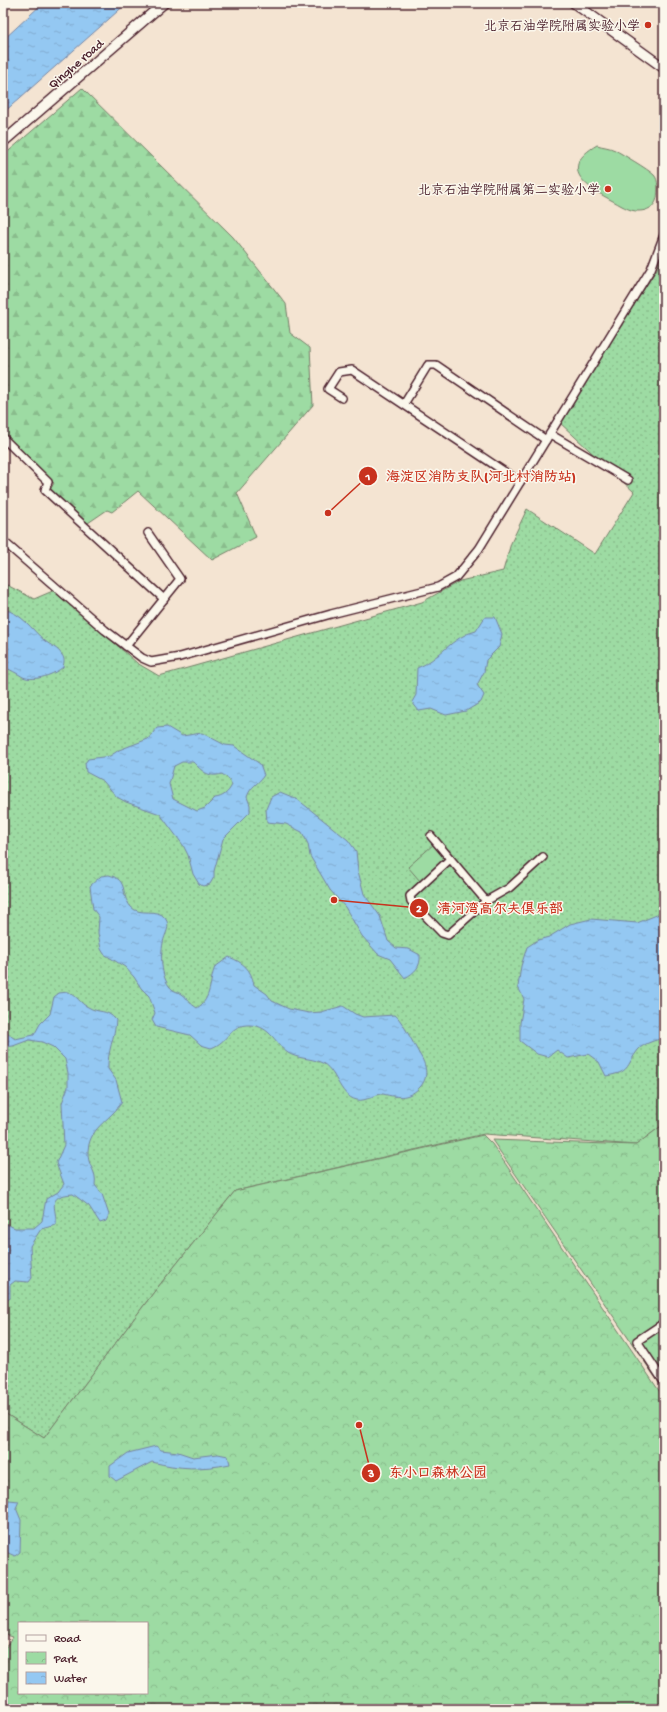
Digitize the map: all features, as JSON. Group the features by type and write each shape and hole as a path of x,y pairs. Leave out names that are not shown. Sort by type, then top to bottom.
{"street":[{"name":"Qinghe road","path":"3,142 164,3"},
{"path":"574,3 664,68"},
{"path":"3,541 126,646 142,658 151,662 438,587 456,577 479,549 651,269 664,235"},
{"path":"404,404 428,365 436,365 548,437 628,480"},
{"path":"342,398 328,389 339,372 352,370 520,482"},
{"path":"5,442 48,482 45,490 164,599"},
{"path":"126,646 180,579 148,533"},
{"path":"431,836 486,902"},
{"path":"450,859 410,896 411,901 442,933 448,935 486,902 509,888 543,857"},
{"path":"664,1320 660,1325 636,1341 664,1382"}],"green space":[{"path":"82,88 233,237 286,304 290,333 310,348 313,405 237,493 256,537 212,560 138,491 112,512 107,510 88,523 50,490 54,483 3,433 3,156"},
{"path":"597,145 615,150 651,172 656,177 658,189 657,198 653,206 642,211 628,209 601,195 585,183 577,169 579,161 585,153"},
{"path":"664,252 664,1124 636,1145 484,1134 235,1191 154,1292 44,1438 3,1412 3,583 34,599 55,590 137,663 159,676 422,602 460,581 503,571 511,543 527,509 595,554 634,492 559,422 657,269"},
{"path":"434,844 446,858 420,881 408,867"},
{"path":"664,1124 664,1390 492,1140 636,1145"},
{"path":"483,1135 492,1144 664,1398 664,1709 3,1709 3,1651 13,1637 3,1634 3,1412 44,1438 154,1292 235,1191"}],"water":[{"path":"43,3 127,3 3,113 3,40"},
{"path":"3,609 16,614 45,641 58,650 64,658 63,667 50,675 33,679 23,677 3,666"},
{"path":"485,617 495,617 502,634 499,647 486,660 484,672 477,685 484,695 481,702 466,711 446,715 431,709 419,711 412,702 416,695 417,668 432,660 460,638 476,631"},
{"path":"167,727 182,736 202,733 225,745 234,746 260,764 264,775 250,790 247,797 250,805 250,812 223,839 214,871 214,877 210,884 203,886 199,884 193,874 188,855 183,845 160,814 126,802 117,797 103,781 86,772 85,763 88,759 110,756 119,750 148,739 157,728","holes":["182,762 193,762 206,773 213,775 222,774 229,779 232,785 225,794 215,798 205,808 197,811 173,799 169,784 174,766"]},
{"path":"280,792 297,799 348,840 356,851 358,871 364,894 380,916 388,941 396,948 409,949 420,955 417,969 412,974 405,978 390,959 378,954 362,936 345,907 330,890 310,856 308,844 302,832 286,824 267,822 266,809 271,797"},
{"path":"109,875 120,881 127,902 131,907 139,911 158,913 167,921 168,927 162,949 162,968 166,981 173,990 197,1008 202,1004 208,995 215,967 229,957 246,967 253,979 254,985 267,994 272,1001 289,1009 309,1013 321,1012 343,1006 355,1014 363,1017 395,1015 404,1027 424,1063 426,1074 424,1082 417,1090 408,1095 399,1097 381,1094 364,1100 357,1100 341,1088 326,1065 288,1053 268,1032 257,1026 243,1025 238,1027 233,1030 222,1042 211,1048 201,1045 190,1035 156,1027 152,1020 155,1013 149,996 125,967 104,954 101,949 98,933 99,917 93,909 90,886 101,876"},
{"path":"664,912 664,1038 643,1045 624,1070 620,1073 606,1076 599,1062 588,1054 568,1058 557,1050 548,1057 537,1054 520,1041 520,1023 524,999 518,987 521,966 527,947 538,940 549,937 570,924 591,919 637,923"},
{"path":"68,992 74,995 82,1004 92,1009 106,1012 116,1020 108,1069 116,1080 122,1102 91,1138 88,1155 95,1176 95,1185 102,1194 109,1215 106,1221 100,1223 89,1206 73,1194 59,1197 54,1204 56,1225 41,1229 30,1246 32,1278 29,1282 15,1281 10,1285 10,1298 3,1305 3,1218 6,1224 15,1228 34,1228 42,1221 46,1199 58,1192 64,1184 56,1163 64,1145 62,1103 68,1087 68,1073 65,1059 53,1047 42,1042 29,1040 13,1046 4,1047 3,1030 15,1039 34,1035 40,1024 50,1014 54,997 59,993"},
{"path":"156,1446 161,1450 178,1452 193,1457 218,1454 228,1456 230,1464 191,1468 152,1462 116,1481 110,1476 110,1466 128,1453"},
{"path":"9,1500 19,1501 16,1508 21,1520 20,1552 15,1556 6,1552 3,1548 3,1502"}],"place":[{"name":"北京石油学院附属实验小学","path":"648,25"},
{"name":"北京石油学院附属第二实验小学","path":"608,189"},
{"name":"海淀区消防支队(河北村消防站)","path":"328,513"},
{"name":"清河湾高尔夫俱乐部","path":"334,900"},
{"name":"东小口森林公园","path":"359,1425"}]}
